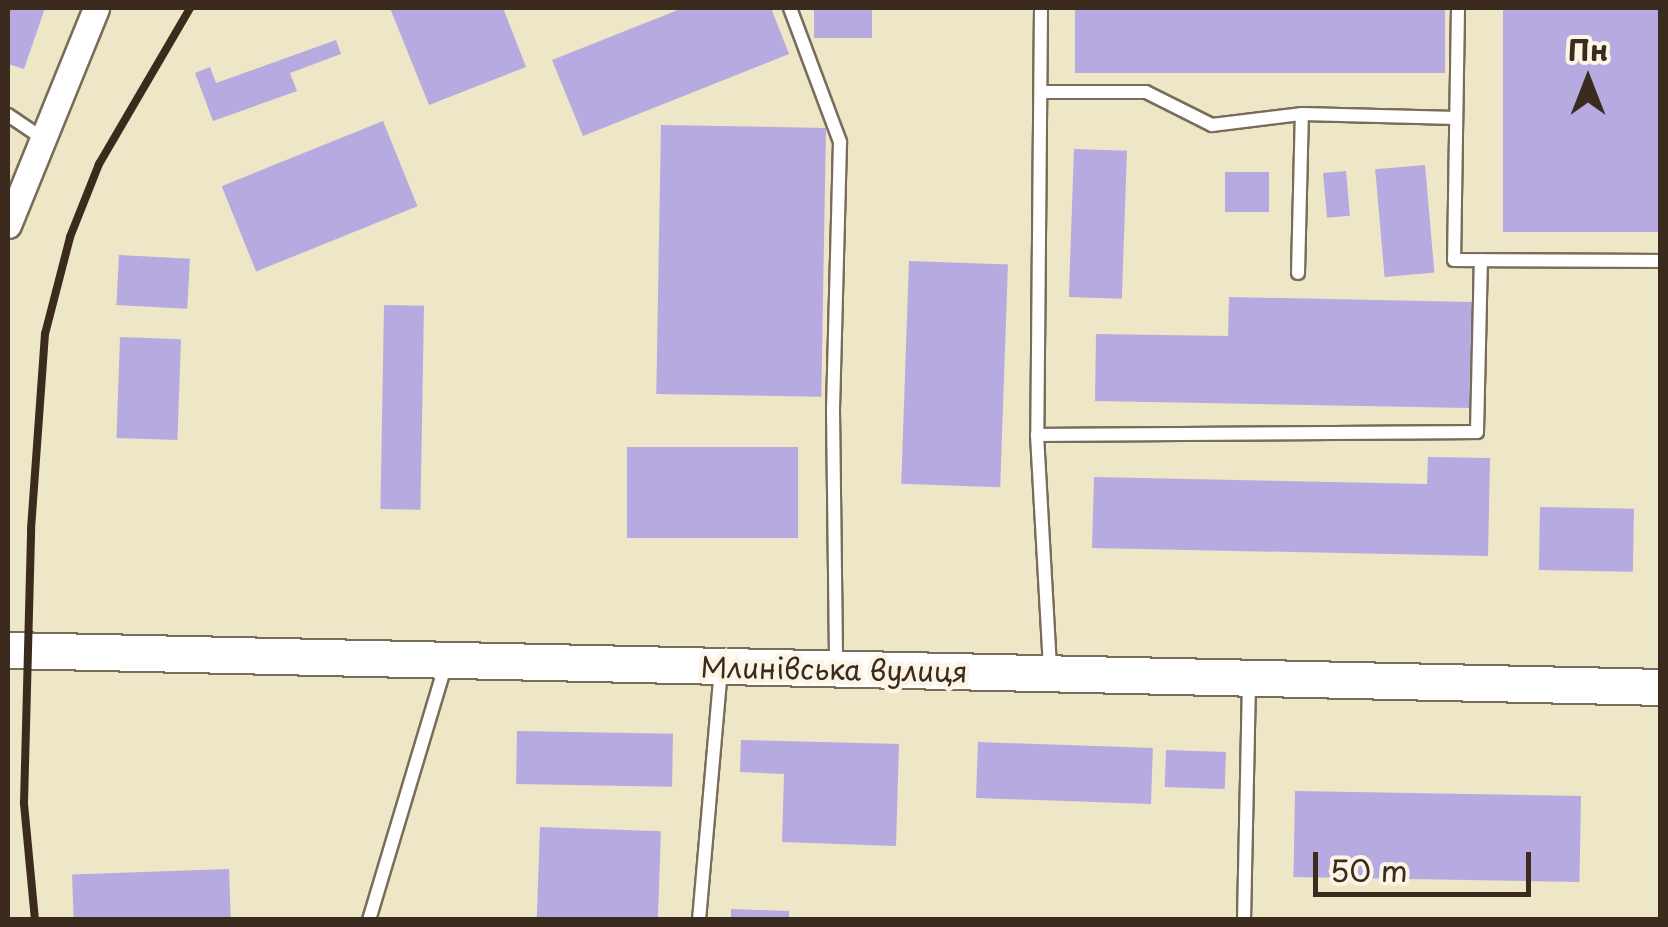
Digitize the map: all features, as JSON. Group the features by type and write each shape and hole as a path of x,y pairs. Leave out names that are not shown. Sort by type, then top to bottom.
{"main road":[{"name":"Млинівська вулиця","path":"8,650 1660,688"}],"street":[{"path":"8,224 96,8"}],"lane":[{"path":"790,8 840,142 833,410 836,668"},
{"path":"1041,8 1038,434 1050,673"},
{"path":"1458,8 1454,260 1660,262"},
{"path":"1043,92 1146,92 1212,126 1302,114 1456,118"},
{"path":"1298,274 1302,114"},
{"path":"8,116 41,138"},
{"path":"1038,434 1477,432 1481,260"},
{"path":"369,920 447,661"},
{"path":"698,920 722,668"},
{"path":"1244,920 1249,680"}],"building":[{"path":"8,8 45,8 24,69 8,64"},
{"path":"390,8 503,8 526,67 429,105"},
{"path":"683,8 771,8 789,54 583,136 552,60"},
{"path":"814,8 872,8 872,38 814,38"},
{"path":"1075,8 1445,8 1445,73 1075,73"},
{"path":"1503,8 1660,8 1660,232 1503,232"},
{"path":"336,40 341,54 290,73 297,91 213,121 195,73 210,67 216,83"},
{"path":"383,121 417,206 256,271 222,186"},
{"path":"661,125 826,128 821,397 656,394"},
{"path":"1074,149 1127,151 1122,299 1069,297"},
{"path":"1425,165 1434,273 1385,277 1375,169"},
{"path":"1346,171 1350,216 1327,218 1323,173"},
{"path":"1225,172 1269,172 1269,212 1225,212"},
{"path":"119,255 190,259 187,309 116,305"},
{"path":"909,261 1008,264 1000,487 901,484"},
{"path":"1229,297 1472,302 1470,408 1095,401 1096,334 1228,336"},
{"path":"384,305 424,306 420,510 380,509"},
{"path":"120,337 181,339 177,440 116,438"},
{"path":"627,447 798,447 798,538 627,538"},
{"path":"1428,457 1490,458 1488,556 1092,548 1094,477 1427,484"},
{"path":"1540,507 1634,509 1633,572 1539,570"},
{"path":"517,731 673,734 672,787 516,784"},
{"path":"741,740 899,744 896,846 782,842 784,774 740,772"},
{"path":"978,742 1153,748 1151,804 976,798"},
{"path":"1166,750 1226,752 1225,789 1165,787"},
{"path":"1295,791 1581,796 1579,882 1293,877"},
{"path":"540,827 661,831 658,920 537,920"},
{"path":"229,869 231,920 74,920 72,874"},
{"path":"731,909 789,911 789,920 731,920"}],"railway":[{"path":"35,920 24,803 31,529 45,334 70,237 99,164 190,8"}]}
